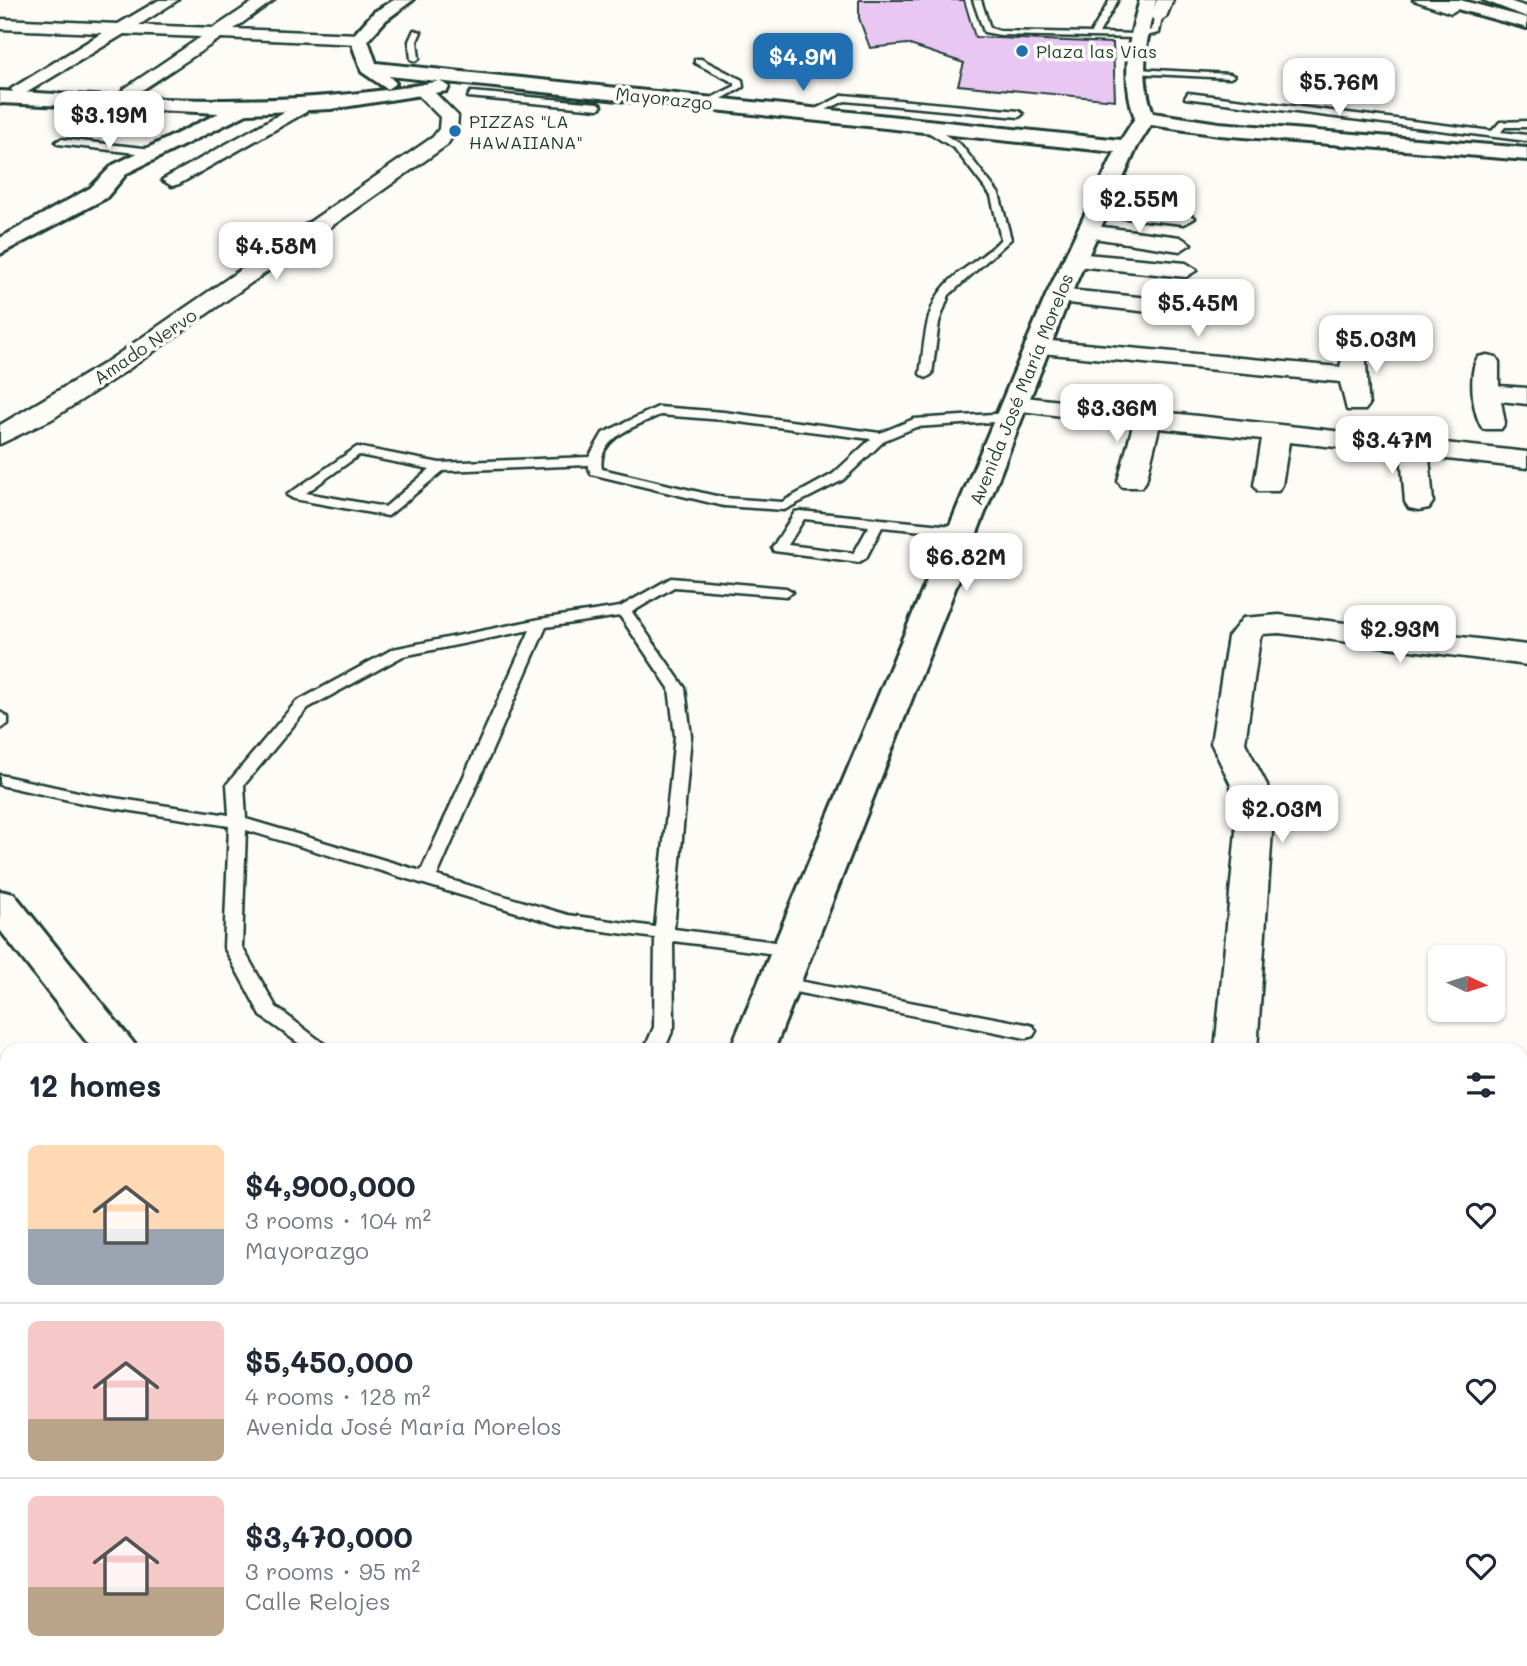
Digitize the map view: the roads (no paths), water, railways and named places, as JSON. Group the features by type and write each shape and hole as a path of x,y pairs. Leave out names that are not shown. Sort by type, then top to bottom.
{"main road":[{"path":"405,0 380,16 359,39 362,56 368,68 413,93"},
{"path":"413,93 399,71 383,56 379,44 382,34 398,17 426,0"},
{"path":"1147,0 1137,36 1136,74 1145,118 1219,129 1527,154"},
{"path":"1471,0 1527,12"},
{"path":"1446,4 1527,23"},
{"name":"Mayorazgo","path":"368,68 399,71 473,87 708,103 1127,147"},
{"path":"0,97 300,108 473,87"},
{"path":"0,247 98,193 120,169 247,106"},
{"name":"Avenida José María Morelos","path":"755,1043 1040,347 1058,296 1127,147 1145,118"},
{"path":"0,903 111,1043"}],"street":[{"path":"20,89 170,0"},
{"path":"130,93 266,0"},
{"path":"1158,17 1165,0"},
{"path":"1421,0 1446,4"},
{"path":"1491,0 1527,12"},
{"path":"0,38 58,6"},
{"path":"0,24 359,39"},
{"name":"Amado Nervo","path":"0,419 90,364 415,140 425,128 425,118 413,93"},
{"name":"Amado Nervo","path":"0,436 43,414 114,368 440,141 448,129 449,116 413,93"},
{"path":"172,180 300,108"},
{"path":"1093,221 1184,218"},
{"path":"1093,221 1180,244"},
{"path":"1074,260 1186,270"},
{"path":"1058,296 1149,305"},
{"path":"1040,347 1352,376"},
{"path":"1355,347 1352,376 1356,405"},
{"path":"1488,362 1486,392 1492,423"},
{"path":"1486,392 1527,396"},
{"path":"1012,410 1149,418 1527,460"},
{"path":"1132,481 1149,418"},
{"path":"1268,485 1277,432"},
{"path":"1414,447 1419,502"},
{"path":"1237,1043 1254,831 1249,785 1228,743 1244,637 1254,625 1279,624 1527,654"}],"lane":[{"path":"978,0 988,30 992,32 1083,37 1094,34 1137,36 1156,31 1158,17"},
{"path":"1094,34 1114,0"},
{"path":"415,60 413,41 417,32"},
{"path":"698,61 738,82 739,87 708,103"},
{"path":"1136,74 1228,79"},
{"path":"473,87 598,106"},
{"path":"1188,96 1527,138"},
{"path":"810,114 844,98 1019,114"},
{"path":"1494,134 1503,124 1527,124"},
{"path":"925,126 958,147 996,196 1006,239 994,255 945,292 939,306 926,374"},
{"path":"61,142 153,152"},
{"path":"881,437 724,416 658,411 607,436 594,461 596,471 724,502 784,506 838,477 881,437 914,423 1012,410"},
{"path":"440,467 388,512 295,495 356,451 440,467 594,461"},
{"path":"876,524 859,558 779,548 800,515 963,531"},
{"path":"312,1043 268,1011 233,947 238,822 235,784 302,705 398,652 540,622 624,611 671,582 786,592"},
{"path":"624,611 677,688 683,736 664,933 664,1027 657,1043"},
{"path":"425,880 540,622"},
{"path":"0,717 0,724"},
{"path":"0,780 87,799 238,822 566,921 791,950"},
{"path":"778,984 1027,1031"}],"place":[{"name":"Plaza las Vias","path":"1022,51"},
{"name":"PIZZAS \"LA HAWAIIANA\"","path":"455,131"}]}
